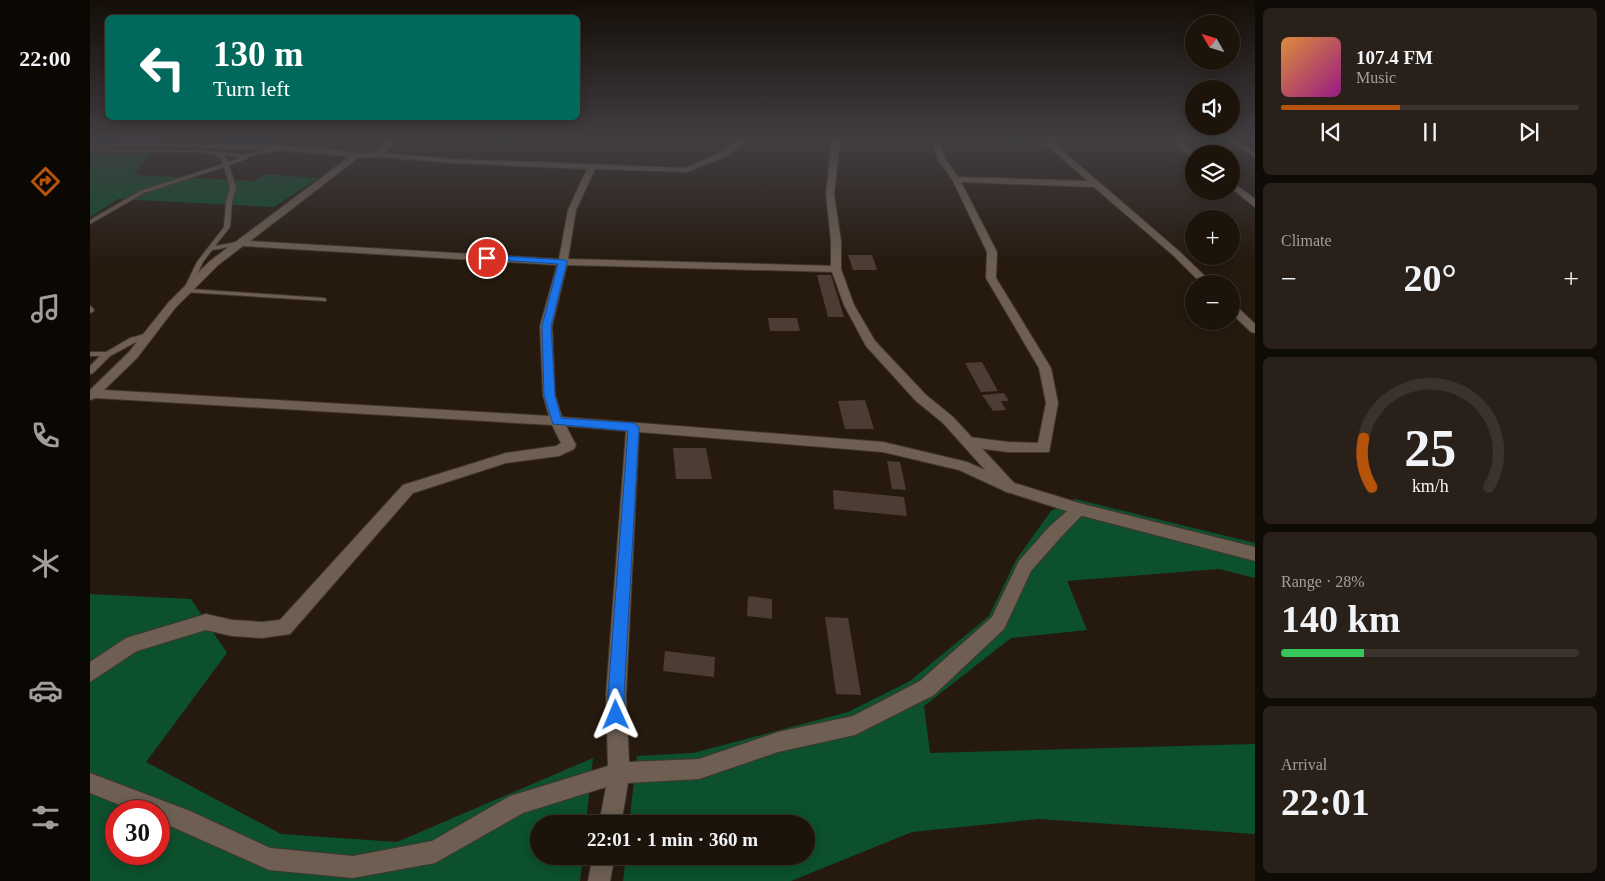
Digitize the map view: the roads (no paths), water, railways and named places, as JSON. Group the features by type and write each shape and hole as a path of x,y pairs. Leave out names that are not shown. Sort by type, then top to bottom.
{"street":[{"path":"92,394 133,355 186,291 214,263 324,180"},
{"path":"90,672 132,644 206,622 232,628 262,630 284,628 408,489 506,458 559,452 569,445 556,421 550,395 546,326 563,262 572,210 586,180"},
{"path":"832,180 830,194 836,241 836,269 849,305 870,344 920,398 948,420 1009,487"},
{"path":"957,180 992,252 991,278 1045,368 1052,403 1044,448 1008,447 969,442"},
{"path":"1005,180 1094,184"},
{"path":"1090,180 1177,254 1199,275"},
{"path":"1240,191 1255,204"},
{"path":"242,243 563,262 836,269"},
{"path":"1240,315 1255,330"},
{"path":"92,394 556,421 883,447 928,456 962,466 1009,487 1079,509 1255,554"},
{"path":"612,815 619,773 616,695 634,427"},
{"path":"90,783 182,819 269,859 353,867 435,852 518,804 619,773 699,769 778,742 855,725 927,688 998,623 1025,566 1055,532 1079,509"},
{"path":"599,881 602,865"}],"lane":[{"path":"90,222 142,192 179,180"},
{"path":"230,180 233,187 229,202 227,227 200,262 186,291 324,300"},
{"path":"210,249 242,243"},
{"path":"90,371 107,354 133,340 148,335"},
{"path":"90,354 107,354"}]}
